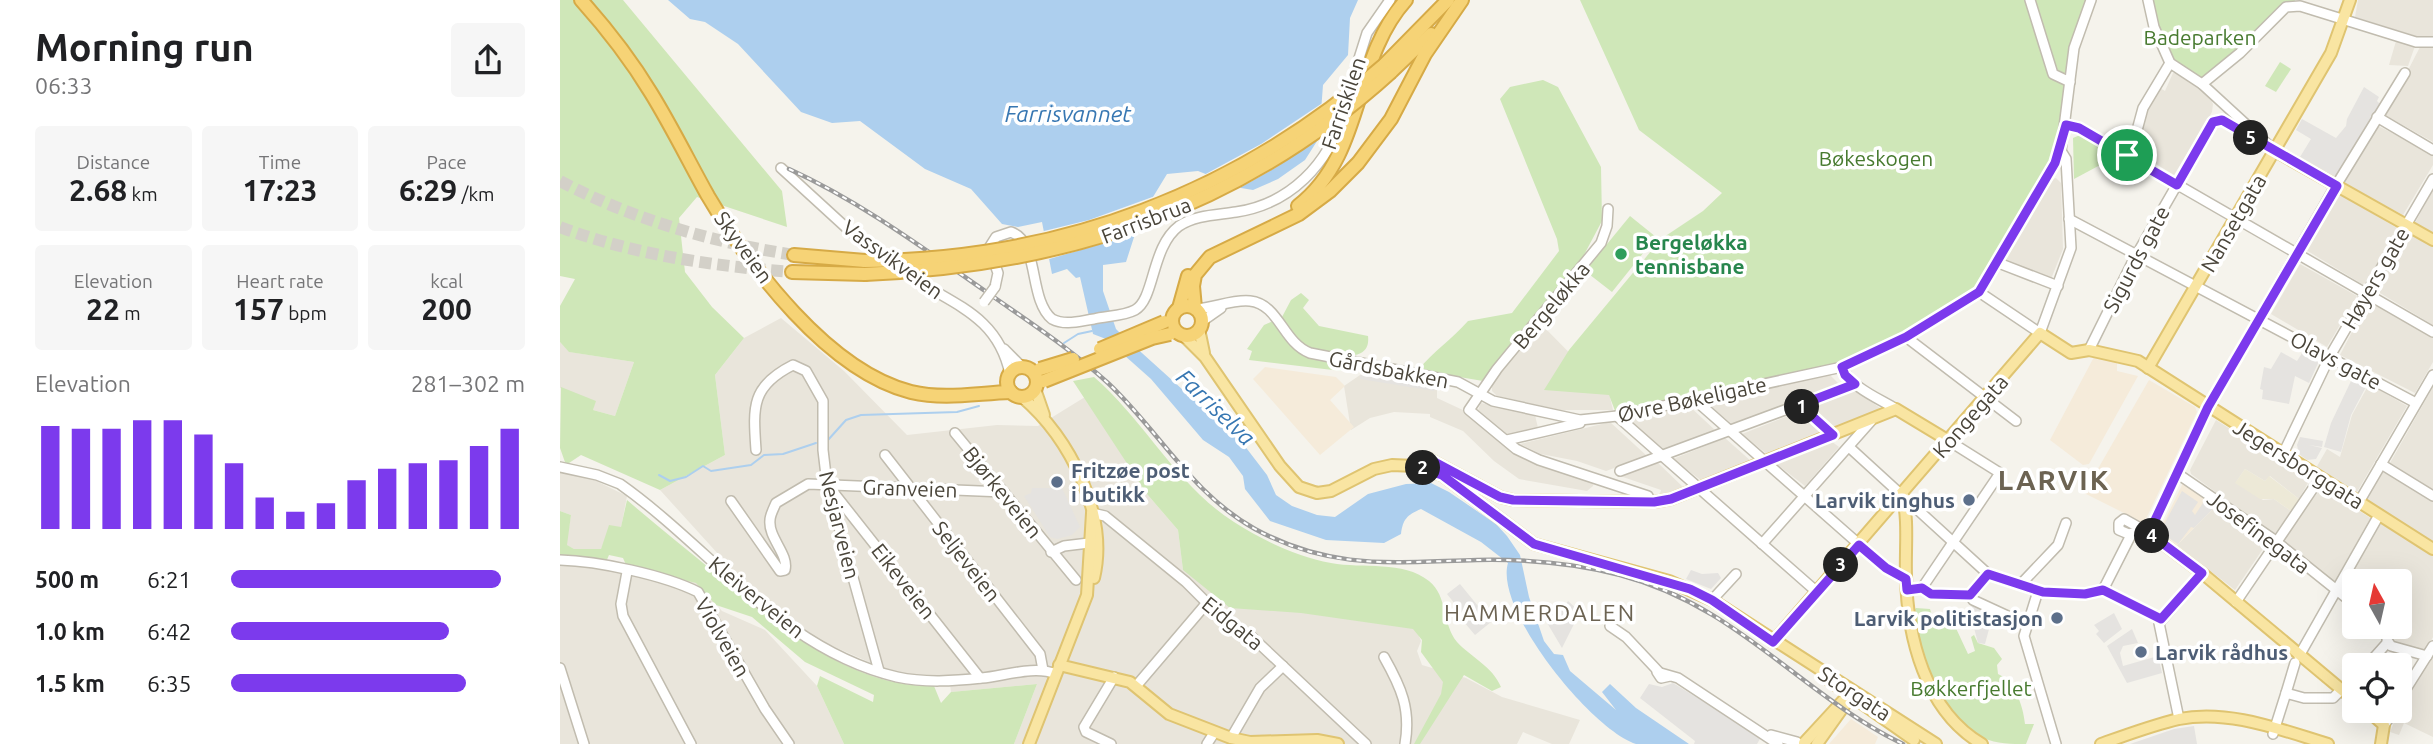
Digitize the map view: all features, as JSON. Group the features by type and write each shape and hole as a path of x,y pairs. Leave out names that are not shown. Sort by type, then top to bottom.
{"highway":[{"name":"Skyveien","path":"581,0 618,44 641,78 709,198 741,247 809,326 845,358 888,384 932,396 1017,394"},
{"path":"1189,333 1172,323 1172,315 1189,271 1203,254 1283,216 1310,195 1332,170 1352,126 1375,47 1406,0"},
{"path":"1388,69 1448,0"},
{"path":"1189,333 1195,309 1192,286 1195,275 1210,257 1299,214 1330,191 1364,156 1391,120 1425,54 1462,0"},
{"path":"1388,69 1462,0"},
{"name":"Farrisbrua","path":"865,267 998,252 1088,231 1149,210 1208,185 1276,147 1388,69"},
{"path":"794,255 865,267"},
{"path":"792,272 865,267"},
{"path":"1009,376 1017,394 1034,377 1069,360 1172,315 1195,309"},
{"path":"1034,377 1189,333"},
{"name":"Skyveien","path":"982,393 1009,376 1034,377"}],"main road":[{"name":"Nansetgata","path":"2148,368 2331,52 2350,0"},
{"path":"2275,151 2433,240"},
{"name":"Storgata","path":"1189,333 1287,475 1304,489 1317,493 1331,491 1381,467 1415,466 1442,475 1534,544 1669,582 1712,600 1922,744"},
{"name":"Jegersborggata","path":"2040,333 2071,353 2089,351 2132,359 2433,549"},
{"name":"Kongegata","path":"1773,642 1985,400 2040,333"},
{"path":"1029,744 1081,614 1095,571 1092,513 1077,473 1045,418 1034,377"},
{"path":"1017,394 1045,418"},
{"path":"1415,466 1418,459 1427,458 1505,499 1650,501 1671,499 1896,409 1949,441"},
{"path":"1902,494 1906,513 1906,584 1919,654 1939,705 1982,744"},
{"path":"2149,533 2236,602 2297,660 2341,690"},
{"path":"1057,669 1114,677 1137,685 1169,714 1213,733 1249,743 1308,740 1338,744"},
{"path":"1800,743 1815,734 1851,694"},
{"path":"1817,744 1851,694"},
{"name":"Storgata","path":"1851,694 1936,744"},
{"path":"2101,744 2179,719 2226,719 2328,744"},
{"path":"2381,744 2384,725 2382,723"},
{"path":"2274,731 2303,744"}],"street":[{"name":"Farriskilen","path":"975,315 995,287 998,273 989,254 991,242 1000,234 1016,234 1026,247 1045,313 1058,322 1078,322 1131,312 1142,303 1159,254 1181,225 1203,217 1258,207 1293,189 1317,167 1336,136 1367,33 1390,0"},
{"path":"2030,0 2053,74 2070,82"},
{"path":"2061,151 2074,48 2091,0"},
{"path":"2148,0 2154,27 2170,63 2202,84 2275,151"},
{"path":"2202,84 2240,53 2264,25 2286,7 2300,6 2416,42 2433,42"},
{"path":"2127,155 2133,145 2143,108 2170,63"},
{"path":"2131,536 2119,530 2119,523 2124,519 2149,533 2208,407 2405,73"},
{"path":"2377,117 2433,150"},
{"name":"Sigurds gate","path":"2089,351 2137,253 2217,120 2275,151"},
{"path":"2066,125 2079,128 2127,155 2433,332"},
{"name":"Kongegata","path":"2040,333 2071,248 2066,159 2061,151"},
{"name":"Øvre Bøkeligate","path":"1507,440 1842,367 1906,337 1979,292 2061,151"},
{"name":"Vassvikveien","path":"781,168 871,248 928,289 975,315 990,327 1004,349 1034,377"},
{"name":"Høyers gate","path":"2283,454 2330,356 2433,179"},
{"name":"Bergeløkka","path":"1478,393 1601,243 1607,226 1608,209"},
{"name":"Olavs gate","path":"2069,219 2416,404"},
{"path":"1996,262 2058,286"},
{"path":"1979,292 2040,333"},
{"name":"Gårdsbakken","path":"1195,309 1222,307 1243,301 1262,304 1272,312 1292,342 1310,353 1458,382 1478,393 1469,410 1516,449 1539,460 1648,496 1650,501"},
{"name":"Gårdsbakken","path":"1189,333 1222,307"},
{"path":"1906,337 1985,400 2016,421"},
{"name":"Vassvikveien","path":"1004,349 1009,376"},
{"name":"Nesjarveien","path":"755,450 754,424 761,387 793,365 806,371 823,401 822,450 827,484 879,671"},
{"path":"1842,367 1845,375 1855,384 1896,409"},
{"path":"2359,502 2433,374"},
{"path":"1620,471 1855,384"},
{"name":"Øvre Bøkeligate","path":"1478,393 1493,401 1560,417 1598,419"},
{"path":"1694,399 1906,584 1922,588 1931,594 1970,595"},
{"path":"1800,405 1833,435"},
{"path":"1616,416 1817,592"},
{"path":"1762,544 1871,421"},
{"name":"Bjørkeveien","path":"955,433 1076,580"},
{"path":"1922,588 2000,473 1949,441"},
{"path":"1849,447 1988,574 2038,591 2085,594 2103,590 2161,619"},
{"name":"Seljeveien","path":"885,454 1040,654 1043,670"},
{"path":"2381,464 2433,496"},
{"name":"Kleiverveien","path":"560,467 597,475 620,484 796,632 828,651 913,681 981,678 1057,669"},
{"name":"Josefinegata","path":"2178,474 2278,543 2342,596"},
{"path":"2236,602 2320,478"},
{"name":"Granveien","path":"730,500 780,571 787,566 769,520 776,503 808,484 1004,492"},
{"name":"Eikeveien","path":"827,484 981,678"},
{"name":"Eidgata","path":"1092,513 1105,516 1186,582 1206,604 1252,637 1366,744"},
{"path":"2274,731 2297,660 2338,593 2379,515"},
{"path":"2020,584 2058,545 2066,523"},
{"path":"2103,590 2136,526"},
{"name":"Bjørkeveien","path":"1051,552 1060,547 1094,542"},
{"name":"Violveien","path":"560,560 588,561 682,583 698,592 765,709 789,744"},
{"path":"627,572 621,604 623,616 691,744"},
{"path":"1712,600 1736,573"},
{"path":"2179,719 2159,626 2161,619 2202,573"},
{"path":"1970,595 1988,574"},
{"path":"2038,591 2025,624 2024,636 2056,744"},
{"path":"1970,595 1973,600 2025,624"},
{"path":"1137,685 1206,604"},
{"path":"1610,626 1626,637 1658,671 1760,730 1778,744"},
{"path":"2379,653 2388,639"},
{"path":"2387,643 2427,656"},
{"path":"2412,677 2433,646"},
{"path":"1384,657 1406,701 1409,722 1405,744"},
{"path":"1231,738 1260,688 1283,666"},
{"path":"560,668 584,744"},
{"path":"1111,744 1086,732 1084,727 1114,677"},
{"path":"2286,693 2304,698 2333,698 2341,690"},
{"path":"1760,730 1800,743"},
{"path":"1207,744 1213,733"}],"shaded area":[{"path":"2358,0 2433,0 2433,36 2416,36 2355,17"},
{"path":"2396,41 2415,46 2408,66 2389,65"},
{"path":"2433,46 2433,142 2385,115 2420,47"},
{"path":"2173,73 2179,73 2208,93 2213,104 2212,112 2174,175 2135,151 2146,110 2160,88 2165,91"},
{"path":"2364,87 2379,97 2377,101 2381,105 2344,170 2334,177 2300,157 2311,139 2296,130 2302,119 2336,138 2346,126"},
{"path":"2378,126 2433,153 2433,165 2403,215 2344,183"},
{"path":"2056,178 2061,183 2063,249 2051,279 2004,260"},
{"path":"2433,189 2433,235 2415,223"},
{"path":"2339,194 2397,228 2366,283 2362,284 2306,250"},
{"path":"2408,233 2433,243 2433,325 2375,290"},
{"path":"2300,264 2357,296 2327,347 2271,314"},
{"path":"2371,302 2433,338 2433,362 2415,393 2340,355 2367,303"},
{"path":"781,318 844,371 907,435 997,425 1038,426 1085,397 1147,494 1178,530 1183,570 1413,621 1421,641 1417,651 1422,665 1466,678 1502,697 1580,720 1569,744 1552,744 1523,732 1517,744 1014,744 1037,684 951,692 949,677 894,673 812,637 759,599 660,490 725,455 715,375 744,338"},
{"path":"1540,323 1609,393 1613,410 1561,410 1497,396 1492,391 1492,381"},
{"path":"560,342 570,352 634,362 615,416 593,410 595,401 560,388"},
{"path":"2304,350 2320,359 2309,383 2295,376 2289,404 2262,399 2263,390 2260,389 2264,367 2271,369 2281,352 2297,361"},
{"path":"2094,357 2117,360 2117,371 2138,376 2089,464 2083,465 2050,440"},
{"path":"1265,367 1336,377 1345,386 1330,400 1354,427 1320,455 1253,379"},
{"path":"1363,373 1437,385 1437,398 1465,411 1506,443 1594,481 1593,486 1587,491 1519,479 1494,461 1463,431 1430,417 1430,414 1394,412 1370,418 1351,430 1344,386"},
{"path":"1829,374 1840,385 1732,424 1708,404 1711,400"},
{"path":"1360,375 1435,386 1434,391 1360,379"},
{"path":"2149,380 2195,407 2197,412 2144,523 2084,493"},
{"path":"2351,381 2368,383 2351,415 2341,452 2324,447 2331,423"},
{"path":"2369,384 2407,406 2357,492 2354,492 2316,468 2327,449 2340,457 2352,415"},
{"path":"2433,387 2433,490 2390,463"},
{"path":"1854,390 1883,410 1836,428 1813,408 1813,405"},
{"path":"1481,403 1535,415 1538,428 1507,435 1478,410"},
{"path":"1688,405 1716,431 1664,449 1629,421 1630,418"},
{"path":"1798,412 1821,431 1821,435 1768,455 1742,434"},
{"path":"2216,420 2310,479 2299,499 2270,476 2265,481 2245,469 2236,482 2263,500 2274,499 2291,511 2274,535 2191,474 2190,470"},
{"path":"1610,422 1647,456 1606,471 1577,461 1541,454 1520,444"},
{"path":"2300,437 2323,441 2322,447 2309,445 2322,448 2316,459 2307,460 2299,454 2297,445"},
{"path":"1725,438 1752,462 1702,481 1673,459"},
{"path":"1831,441 1839,447 1805,486 1778,465 1778,462"},
{"path":"1658,463 1684,488 1659,497 1661,490 1620,476"},
{"path":"2245,469 2265,481 2269,476 2299,499 2291,511 2274,499 2260,499 2235,483"},
{"path":"2383,472 2433,499 2433,543 2366,499"},
{"path":"560,473 590,478 627,496 621,528 607,536 601,549 574,549 566,545 571,515 560,511"},
{"path":"2183,483 2215,507 2177,545 2160,530"},
{"path":"2322,487 2372,519 2335,584 2282,545 2282,539"},
{"path":"1032,488 1062,488 1080,527 1072,535 1057,539 1050,537 1024,496 1031,493"},
{"path":"2182,491 2198,502 2192,511 2195,515 2205,500 2215,507 2194,528 2191,527 2178,544 2160,532"},
{"path":"2217,505 2267,543 2235,590 2177,545"},
{"path":"2380,519 2433,554 2433,637 2425,653 2391,642 2391,639 2412,639 2412,569 2352,569"},
{"path":"560,558 624,566 697,583 722,611 765,630 817,686 844,744 560,744"},
{"path":"1691,570 1702,574 1718,573 1721,578 1711,589 1686,579"},
{"path":"1460,584 1491,622 1475,635 1464,622 1467,619 1447,594"},
{"path":"1568,601 1580,612 1562,648 1546,621 1553,607 1562,611"},
{"path":"1972,604 1993,614 1985,644 1978,643 1973,624 1968,621"},
{"path":"2114,613 2122,629 2104,643 2096,634 2099,631 2094,625"},
{"path":"2132,629 2138,643 2123,646 2120,653 2123,666 2158,656 2162,673 2127,683 2107,646"},
{"path":"2433,655 2433,737 2404,723 2412,723 2412,686"},
{"path":"1673,683 1761,737 1757,744 1694,744 1695,741 1640,698 1649,684 1662,687"},
{"path":"1851,719 1878,737 1875,744 1829,744"},
{"path":"2394,723 2404,723 2399,735 2390,732"},
{"path":"2194,726 2197,744 2130,744 2174,729"}],"green space":[{"path":"560,0 623,0 782,191 787,227 697,197 679,218 685,272 712,307 744,338 715,375 725,455 660,490 581,455 566,465 560,448 561,387 596,401 593,410 615,416 634,362 569,352 560,342 560,306 575,279 560,276"},
{"name":"Bøkeskogen","path":"1580,0 2091,0 2074,48 2065,138 1979,292 1926,325 1842,367 1617,416 1609,395 1544,390 1569,350 1661,239 1703,211 1722,193 1639,130"},
{"name":"Badeparken","path":"2149,0 2295,0 2294,4 2280,7 2271,14 2221,70 2199,81 2167,57"},
{"path":"2280,62 2291,69 2276,92 2265,86"},
{"path":"1543,80 1558,87 1601,167 1602,221 1577,268 1483,381 1418,370 1468,321 1512,313 1559,251 1557,239 1500,99 1510,87"},
{"path":"2080,135 2117,156 2074,179 2073,138"},
{"name":"Bergeløkka tennisbane","path":"1630,216 1656,237 1612,292 1585,271"},
{"path":"1301,293 1309,300 1303,308 1319,326 1368,336 1365,350 1344,356 1341,371 1249,360 1252,351 1247,349 1264,325 1282,317 1291,300"},
{"path":"1094,377 1129,413 1195,490 1213,507 1245,529 1306,557 1343,565 1407,570 1429,581 1439,594 1452,635 1487,668 1501,687 1492,691 1464,675 1420,744 1414,744 1441,694 1443,682 1421,652 1422,640 1413,629 1301,613 1230,608 1183,570 1178,530 1147,494 1073,381"},
{"path":"627,500 763,612 815,649 843,664 902,684 934,686 941,703 951,692 1037,684 1014,744 844,744 817,686 820,676 873,702 874,695 805,662 752,617 716,605 696,583 627,567 623,558 609,555 606,562 560,558 560,511 571,515 567,545 574,549 601,549 609,525 621,527"},
{"name":"Bøkkerfjellet","path":"1916,608 1930,609 1933,619 1942,617 1954,624 1968,654 1975,651 1971,637 1974,635 1978,643 1994,648 2002,659 1997,665 1998,674 2009,682 2017,694 2025,724 2034,724 2026,744 2004,743 1984,738 1955,714 1934,683 1927,666 1916,629 1913,611"}],"water":[{"name":"Farrisvannet","path":"668,0 1358,0 1350,18 1348,55 1323,85 1319,138 1305,160 1278,179 1253,190 1198,171 1167,174 1153,197 1146,200 1126,262 1103,265 1103,291 1116,329 1244,445 1267,475 1276,495 1292,506 1317,515 1335,517 1368,494 1406,484 1431,483 1496,524 1520,555 1529,597 1544,641 1554,654 1563,655 1570,671 1616,710 1602,692 1610,684 1636,708 1689,744 1636,744 1617,734 1595,716 1550,666 1531,637 1516,609 1508,584 1508,563 1481,542 1421,509 1406,518 1401,534 1384,543 1326,540 1270,521 1245,489 1243,476 1229,457 1203,440 1151,379 1106,339 1093,334 1080,277 1076,278 1067,269 1052,274 1042,222 1018,227 1002,224 971,189 925,169 860,121 832,123 801,112 738,44 705,22 690,19"}],"pier":[{"path":"1324,102 1327,112 1323,136 1275,168 1236,190 1202,176 1261,144"},
{"path":"1158,195 1149,202 1139,233 1046,260 1040,232 1089,220"}],"waterway":[{"path":"1064,343 1078,334 1092,331"},
{"path":"828,440 846,420 861,415 957,412 979,406"},
{"path":"659,475 670,481 686,477 703,466 711,471 751,465 764,455 783,454 816,443"}],"tunnel":[{"path":"560,181 616,207 674,228 794,255"},
{"path":"560,227 616,245 674,258 792,272"}],"railway":[{"path":"789,169 891,226 1079,359 1108,383 1194,480 1233,515 1255,529 1310,552 1337,558 1391,562 1531,561 1585,567 1620,575 1662,589 1700,607 1866,724 1903,744"}],"place":[{"name":"Bergeløkka tennisbane","path":"1621,254"},
{"name":"Fritzøe post i butikk","path":"1057,482"},
{"name":"Larvik tinghus","path":"1969,500"},
{"name":"Larvik politistasjon","path":"2057,618"},
{"name":"Larvik rådhus","path":"2141,652"}],"district":[{"name":"LARVIK","path":"2054,479"},
{"name":"HAMMERDALEN","path":"1540,612"}],"route":[{"path":"2222,120 2268,149 2337,186 2208,407 2149,533 2202,573 2161,619 2103,590 2085,594 2043,592 1988,574 1970,595 1931,594 1922,588 1907,590 1906,579 1886,568 1859,545 1773,642 1712,600 1690,589 1534,544 1442,475 1415,466 1418,459 1427,458 1505,499 1611,499 1654,502 1671,499 1833,435 1800,405 1855,384 1845,375 1842,367 1906,337 1979,292 2055,163 2065,138 2066,125 2079,128 2127,155 2177,185 2213,122 2222,120"}],"water label":[{"name":"Farriselva","path":"1216,407"}]}
